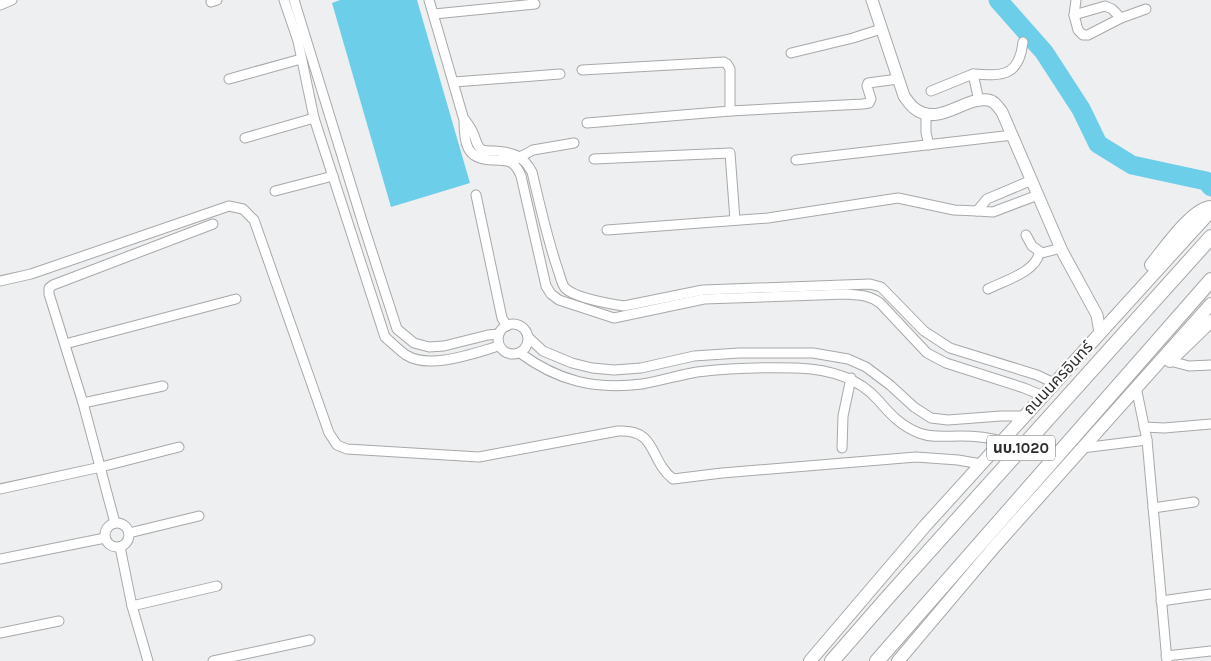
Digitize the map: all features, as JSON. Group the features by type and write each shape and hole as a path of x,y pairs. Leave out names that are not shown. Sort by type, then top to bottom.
{"main road":[{"name":"ถนนนครอินทร์","path":"810,661 925,526 1209,212"},
{"name":"ถนนนครอินทร์","path":"832,661 1211,237"},
{"name":"นบ.1020","path":"877,661 1211,280"},
{"name":"นบ.1020","path":"898,661 996,544 1211,304"},
{"path":"1138,385 1170,361 1211,321"}],"street":[{"path":"0,5 12,0"},
{"path":"284,0 298,41 314,118 385,337 408,356 427,361 446,360 499,346"},
{"path":"294,0 397,329 414,343 429,347 444,346 499,334"},
{"path":"429,0 454,82 464,120 464,134 468,148 474,156 481,160 511,162 533,150 574,143"},
{"path":"872,0 904,96 915,110 926,114 940,114 987,99 995,103 1002,112 1061,248 1097,315 1100,333"},
{"path":"1076,0 1074,15 1078,30 1083,35 1088,35 1121,18 1146,9"},
{"path":"434,14 535,4"},
{"path":"1074,15 1105,6 1112,9 1121,18"},
{"path":"791,53 881,29"},
{"path":"931,91 972,74 1001,75 1009,71 1017,64 1022,54 1023,42"},
{"path":"229,79 301,59"},
{"path":"582,70 724,62 730,69 730,111"},
{"path":"454,82 560,74"},
{"path":"972,74 979,101"},
{"path":"587,123 730,111 863,104 869,103 871,99 867,86 868,83 898,79"},
{"path":"926,114 926,133 929,146"},
{"path":"246,138 314,118"},
{"path":"464,120 473,132 476,144 480,149 484,151 502,151 520,156 527,162 532,172 551,251 565,288 574,294 624,306 671,300 846,289 870,284 881,287 924,331 950,348 1037,375 1054,383"},
{"path":"796,160 1013,135"},
{"path":"594,159 730,153 735,220"},
{"path":"511,162 521,176 546,286 551,294 559,300 614,318 671,300"},
{"path":"275,191 333,176"},
{"path":"976,211 987,199 1032,180"},
{"path":"476,195 502,318 506,326"},
{"path":"607,230 768,218 898,198 954,210 993,212 1038,195"},
{"path":"0,281 31,274 229,206 243,209 254,220 329,433 336,444 347,450 479,457 629,430 640,433 647,439 661,467 673,479 722,473 916,457 958,460 981,464"},
{"path":"115,523 101,467 49,294 49,288 213,224"},
{"path":"350,229 363,224"},
{"path":"1026,235 1032,246 1039,252 1042,253 1061,248"},
{"path":"539,253 551,251"},
{"path":"988,289 1032,267 1039,257 1039,252"},
{"path":"846,289 871,296 880,303 927,353 946,363 1043,396"},
{"path":"65,344 236,299"},
{"path":"529,338 525,350 514,355 508,354 499,346 499,334 502,329 512,324 524,328 529,338 544,351 572,363 592,368 614,370 640,368 694,356 739,353 813,353 848,359 866,367 890,384 914,407 931,418 948,420 1023,416"},
{"path":"795,352 795,368"},
{"path":"958,367 964,352"},
{"path":"520,353 537,366 566,379 589,384 614,386 643,384 696,372 740,369 811,369 843,375 857,381 877,398 889,413 908,428 921,434 990,438 1001,441"},
{"path":"1170,361 1190,366 1211,365"},
{"path":"614,370 614,386"},
{"path":"842,448 844,416 851,378"},
{"path":"877,398 890,384"},
{"path":"1138,385 1147,440 1166,659 1211,651"},
{"path":"83,404 163,386"},
{"path":"959,436 962,419"},
{"path":"1144,426 1164,428 1211,424"},
{"path":"1082,448 1147,440"},
{"path":"0,489 101,467 179,447"},
{"path":"1153,508 1194,502"},
{"path":"129,532 199,516"},
{"path":"115,523 124,525 129,532 128,542 120,547 110,546 105,538 107,528 115,523"},
{"path":"0,559 105,538"},
{"path":"120,547 132,606 148,661"},
{"path":"132,606 217,586"},
{"path":"1161,601 1211,594"},
{"path":"0,634 59,620"},
{"path":"213,661 310,640"}],"water":[{"path":"340,0 417,0 470,183 391,207 332,3"}],"waterway":[{"path":"998,0 1044,52 1081,109 1098,144 1132,165 1206,181 1211,187"}]}
